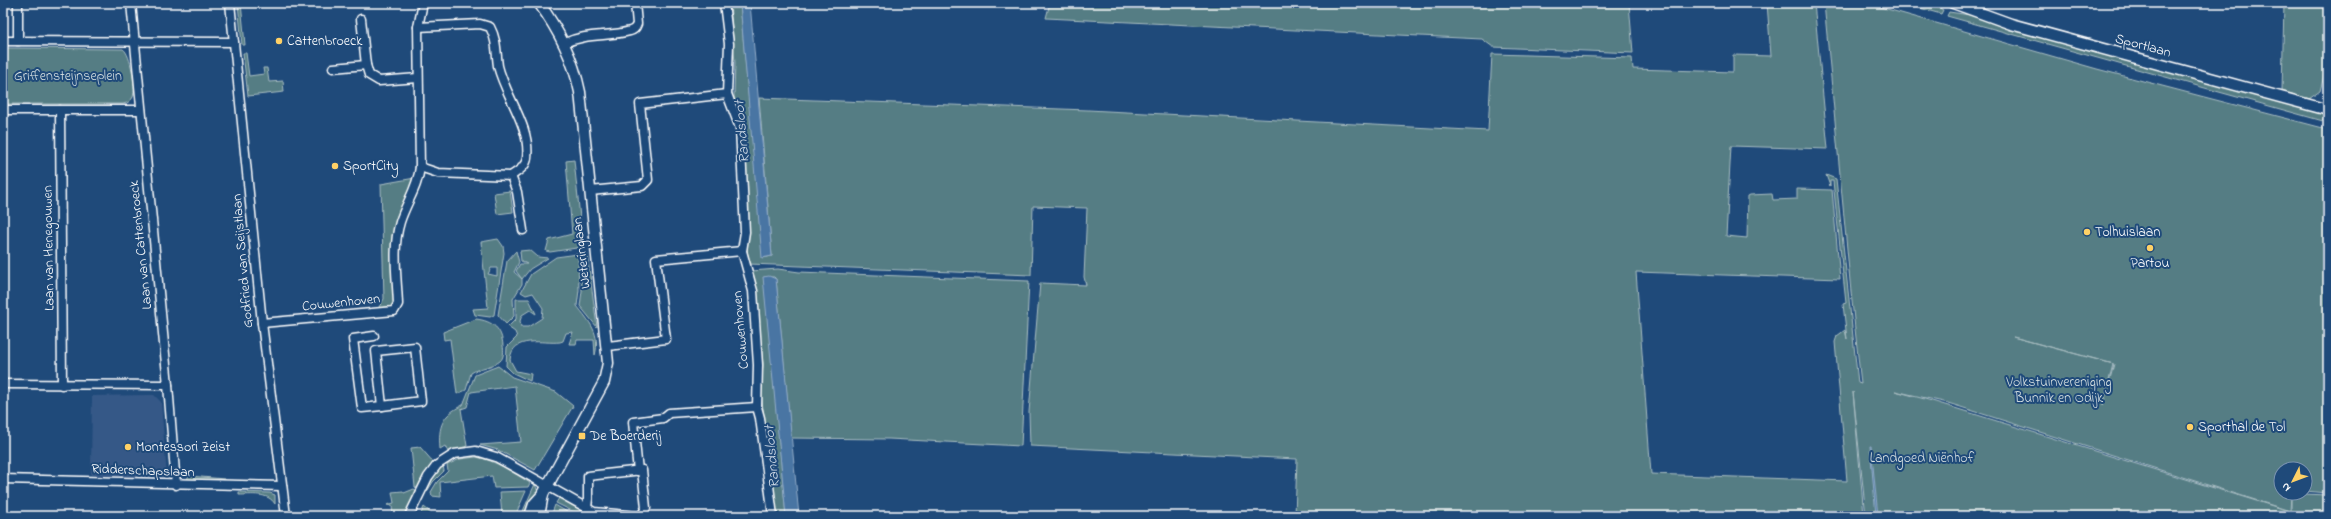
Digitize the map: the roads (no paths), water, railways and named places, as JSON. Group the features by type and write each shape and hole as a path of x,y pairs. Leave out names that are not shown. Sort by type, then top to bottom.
{"street":[{"path":"18,3 18,41"},
{"name":"Laan van Cattenbroeck","path":"131,3 168,385 176,485"},
{"name":"Godfried van Seijstlaan","path":"230,3 262,324 286,516"},
{"name":"Couwenhoven","path":"262,324 394,311 398,304 396,238 401,221 418,181 420,167 418,26 423,3"},
{"name":"Weteringlaan","path":"530,516 534,504 545,490 604,382 608,363 608,346 580,92 575,68 565,43 539,3"},
{"path":"565,43 576,38 592,35 631,31 637,24 635,3"},
{"name":"Couwenhoven","path":"724,3 729,44 727,94 740,128 745,232 742,251 752,291 758,365 757,407 760,418 773,516"},
{"name":"Sportlaan","path":"1953,3 2011,24 2328,110"},
{"path":"362,19 366,65 369,76 379,81 418,78"},
{"path":"418,26 480,24 490,28 495,38 498,65 504,86 522,126 526,141 527,160 523,167 511,176 438,173 420,167"},
{"path":"3,41 234,42"},
{"path":"333,68 366,65"},
{"path":"590,191 642,186 646,184 648,180 640,104 727,94"},
{"path":"3,110 141,110"},
{"name":"Laan van Henegouwen","path":"60,110 62,385"},
{"path":"511,176 517,192 523,230"},
{"path":"608,346 666,339 656,259 742,251"},
{"path":"374,336 353,339 362,408 382,406 421,401 415,347 376,351 382,406"},
{"path":"3,384 168,385"},
{"path":"638,471 633,422 662,418 669,413 757,407"},
{"path":"409,516 432,471 448,457 465,452 476,451 496,457 545,490 586,512 639,516 646,508 642,470 588,476 586,512"},
{"name":"Ridderschapslaan","path":"3,479 176,485 282,486"},
{"name":"Weteringlaan","path":"539,516 545,490"}],"place":[{"name":"Cattenbroeck","path":"279,41"},
{"name":"SportCity","path":"335,166"},
{"name":"Tolhuislaan","path":"2087,232"},
{"name":"Partou","path":"2150,248"},
{"name":"Sporthal de Tol","path":"2190,427"},
{"name":"De Boerderij","path":"582,436"},
{"name":"Montessori Zeist","path":"128,447"}],"park label":[{"name":"Griffensteijnseplein","path":"68,76"},
{"name":"Volkstuinvereniging Bunnik en Odijk","path":"2059,390"},
{"name":"Landgoed Niënhof","path":"1922,458"}],"water label":[{"name":"Randsloot","path":"742,132"},
{"name":"Randsloot","path":"772,457"}]}
